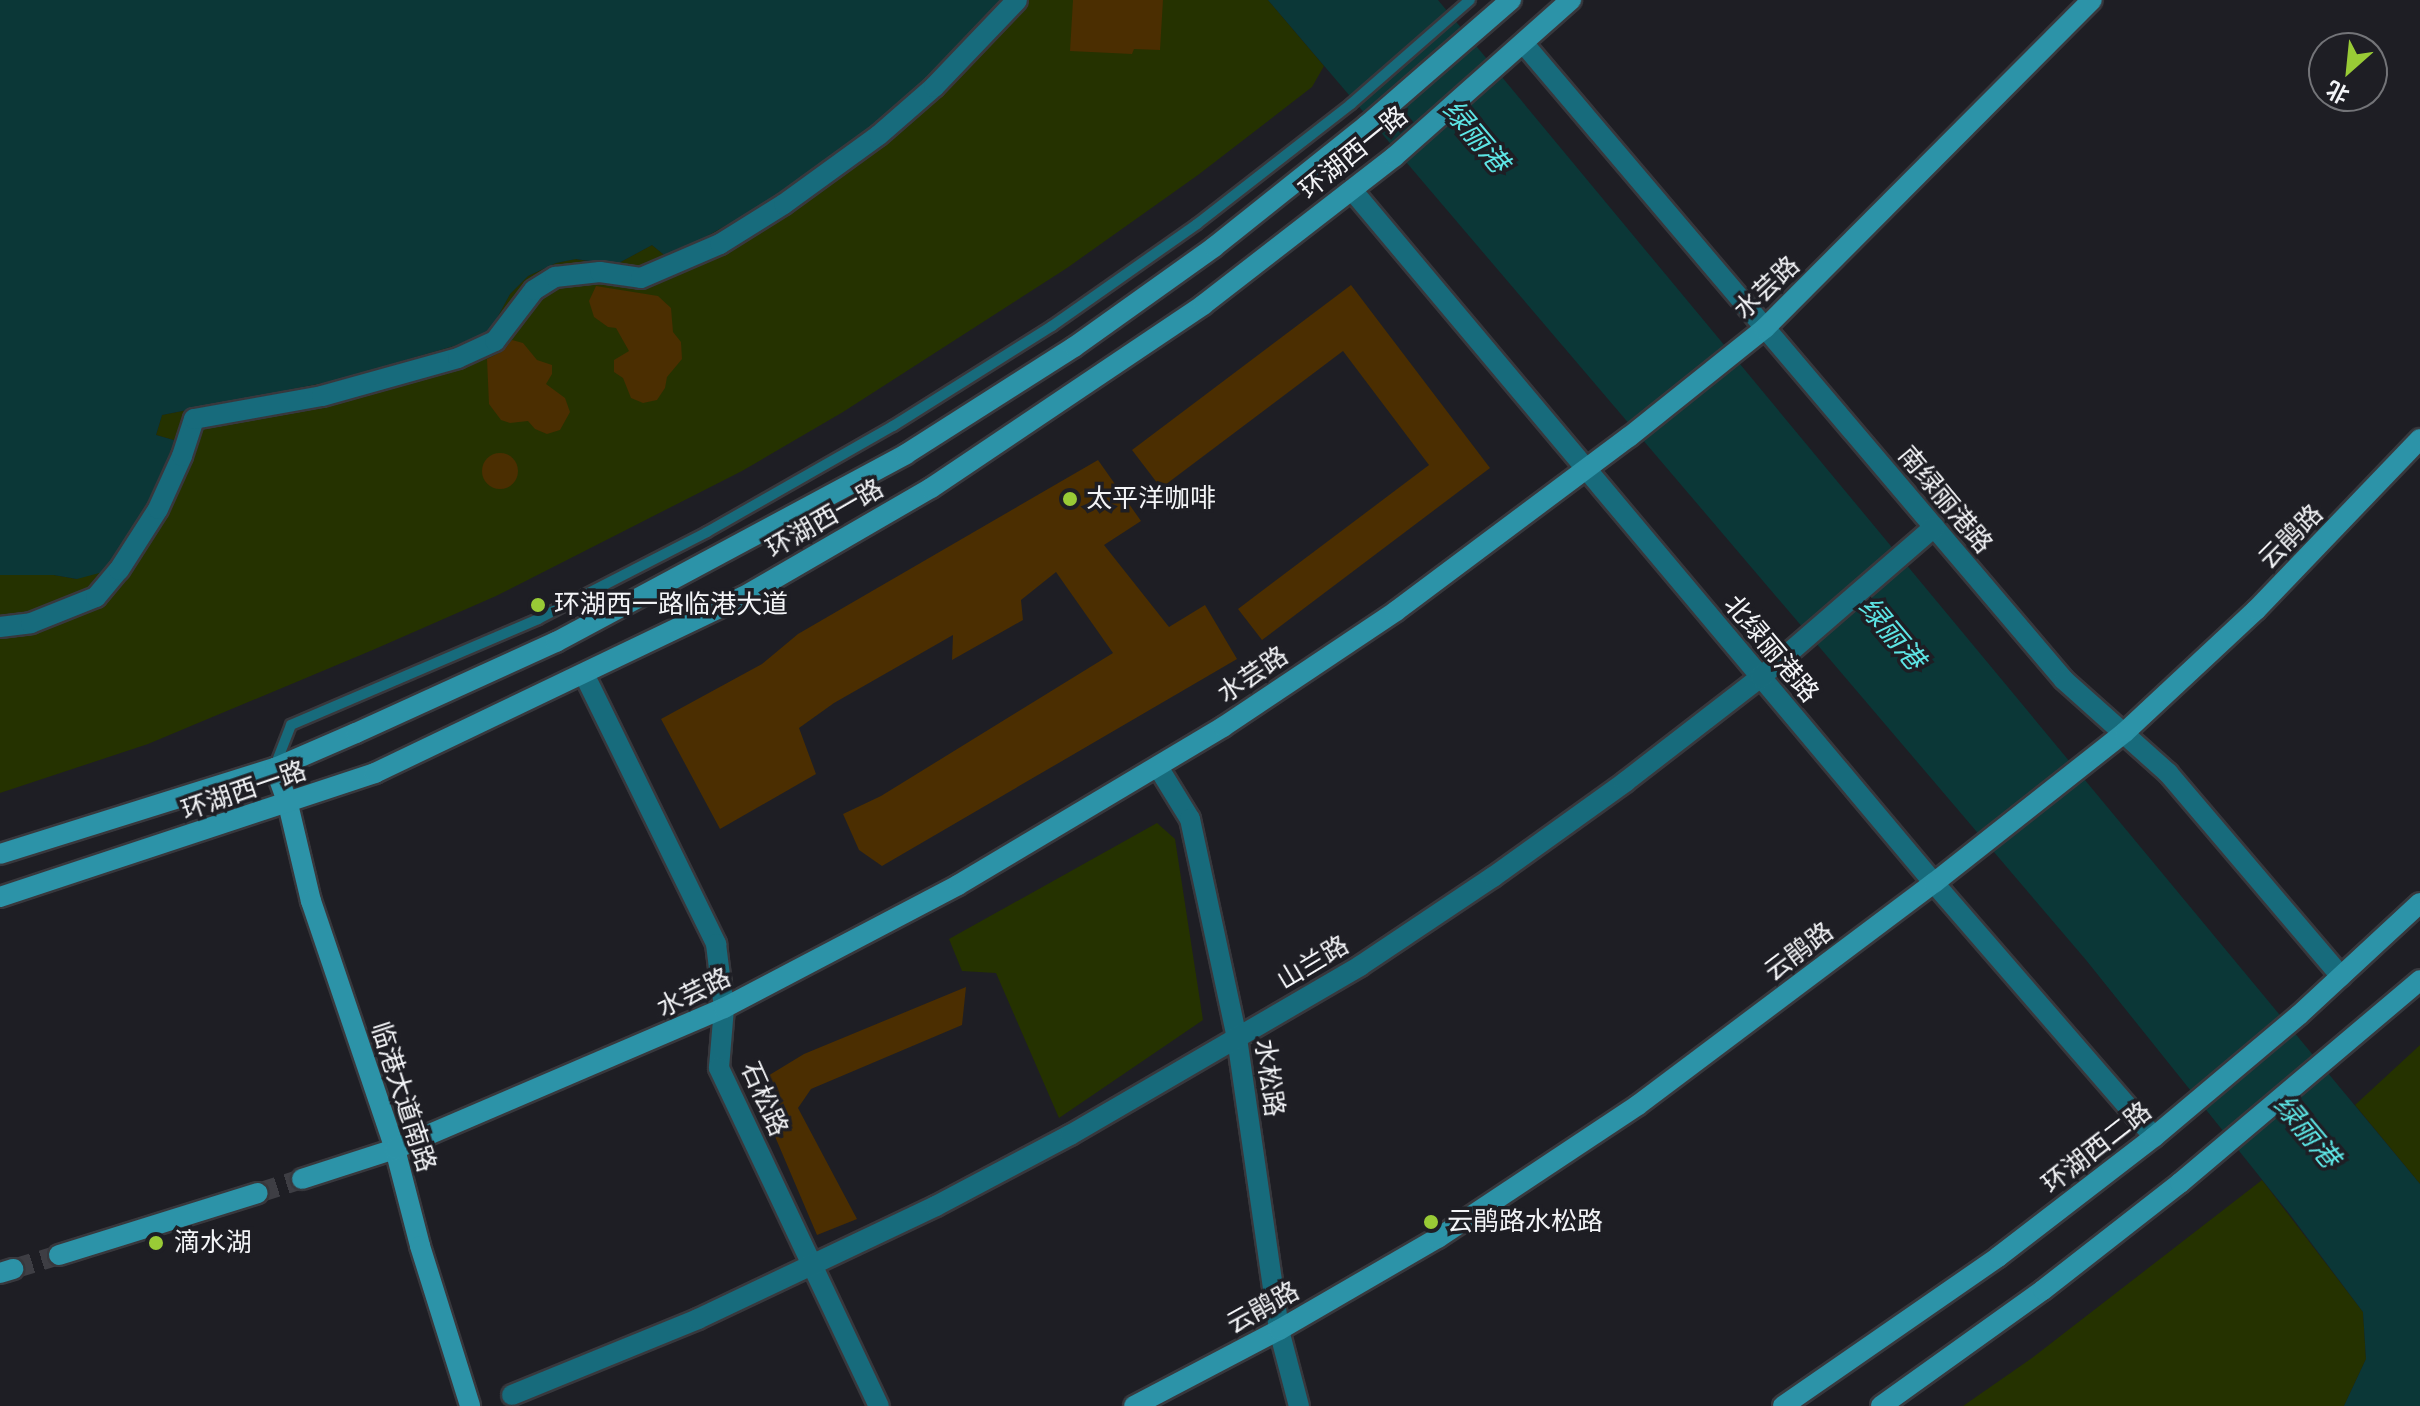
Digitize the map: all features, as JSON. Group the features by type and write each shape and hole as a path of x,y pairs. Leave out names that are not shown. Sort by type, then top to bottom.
{"main road":[{"name":"环湖西一路","path":"0,854 275,768 556,642 906,454 1074,347 1214,247 1367,125 1511,0"},
{"name":"环湖西一路","path":"0,897 153,849 375,773 743,597 931,488 1203,305 1394,157 1571,0"},
{"name":"水芸路","path":"302,1179 395,1149 724,1008 958,885 1158,767 1396,611 1629,437 1765,328 2092,0"},
{"name":"云鹃路","path":"1134,1406 1279,1330 1438,1238 1638,1105 1934,883 2125,732 2256,610 2420,439"},
{"name":"临港大道南路","path":"275,768 288,804 311,901 395,1149 420,1246 470,1406"},
{"name":"环湖西二路","path":"1783,1406 1998,1257 2154,1137 2299,1015 2420,903"},
{"path":"1881,1406 2043,1290 2228,1144 2420,980"},
{"path":"59,1255 258,1193"}],"street":[{"path":"0,627 31,623 96,597 119,570 158,509 182,456 194,419 322,396 458,358 495,341 534,290 555,277 600,272 641,278 720,244 784,204 879,135 934,87 1017,0"},
{"name":"南绿丽港路","path":"1524,44 2064,680 2168,773 2341,976"},
{"name":"北绿丽港路","path":"1352,190 1934,883 2154,1137"},
{"name":"山兰路","path":"512,1395 669,1331 813,1266 1070,1135 1360,966 1493,877 1761,677 1934,527"},
{"name":"石松路","path":"584,674 716,944 724,1008 719,1068 879,1406"},
{"name":"水松路","path":"1158,767 1190,819 1237,1038 1279,1330 1299,1406"}],"lane":[{"path":"275,768 291,725 538,619 707,532 893,426 1064,318 1197,224 1351,104 1470,0"}],"green space":[{"path":"1003,0 1268,0 1324,66 1312,87 1198,175 1067,268 843,412 742,471 496,596 375,649 148,744 0,793 0,575 54,575 77,579 134,531 177,441 156,435 162,415 333,381 454,346 490,331 510,294 528,276 556,263 575,259 615,265 652,245 668,258 757,208 869,129 929,77"},
{"path":"1157,823 1175,839 1203,1020 1059,1118 996,973 962,971 949,939"},
{"path":"2420,1045 2420,1184 2355,1105"},
{"path":"2262,1180 2363,1312 2366,1359 2344,1406 1963,1406 2032,1358"}],"water":[{"path":"0,0 1003,0 929,77 869,129 757,208 668,258 652,245 615,265 576,259 556,263 528,276 510,294 490,331 454,346 333,381 162,415 156,435 177,441 158,486 134,531 103,572 77,579 54,575 0,575"},
{"name":"绿丽港","path":"1268,0 1438,0 2420,1184 2420,1406 2344,1406 2366,1359 2363,1312 2288,1212 2086,960"}],"building":[{"path":"1073,0 1163,0 1160,50 1134,49 1132,54 1070,51"},
{"path":"1351,285 1490,468 1262,640 1238,609 1429,465 1343,351 1161,488 1132,450"},
{"path":"596,286 658,296 671,308 673,332 681,342 682,359 667,377 665,388 657,400 643,403 631,398 623,378 614,372 614,360 629,351 616,328 608,327 594,317 589,301"},
{"path":"512,340 523,343 537,360 552,365 552,374 546,384 565,398 570,412 560,430 547,434 535,429 528,421 510,423 501,420 489,404 487,359 501,352"},
{"path":"500,453 513,458 518,471 513,484 500,489 487,484 482,471 487,458"},
{"path":"1098,460 1141,521 1104,545 1169,627 1205,605 1237,659 882,866 859,850 843,814 881,796 1113,653 1056,572 1021,600 1023,620 952,660 953,635 834,703 799,728 816,774 720,829 661,719 762,664 798,634"},
{"path":"966,987 962,1025 811,1089 798,1108 857,1219 817,1235 753,1085 804,1054"}],"tunnel":[{"path":"258,1193 302,1179"},
{"path":"13,1269 59,1255"}],"place":[{"name":"太平洋咖啡","path":"1070,499"},
{"name":"环湖西一路临港大道","path":"538,605"},
{"name":"云鹃路水松路","path":"1431,1222"},
{"name":"滴水湖","path":"156,1243"}]}
